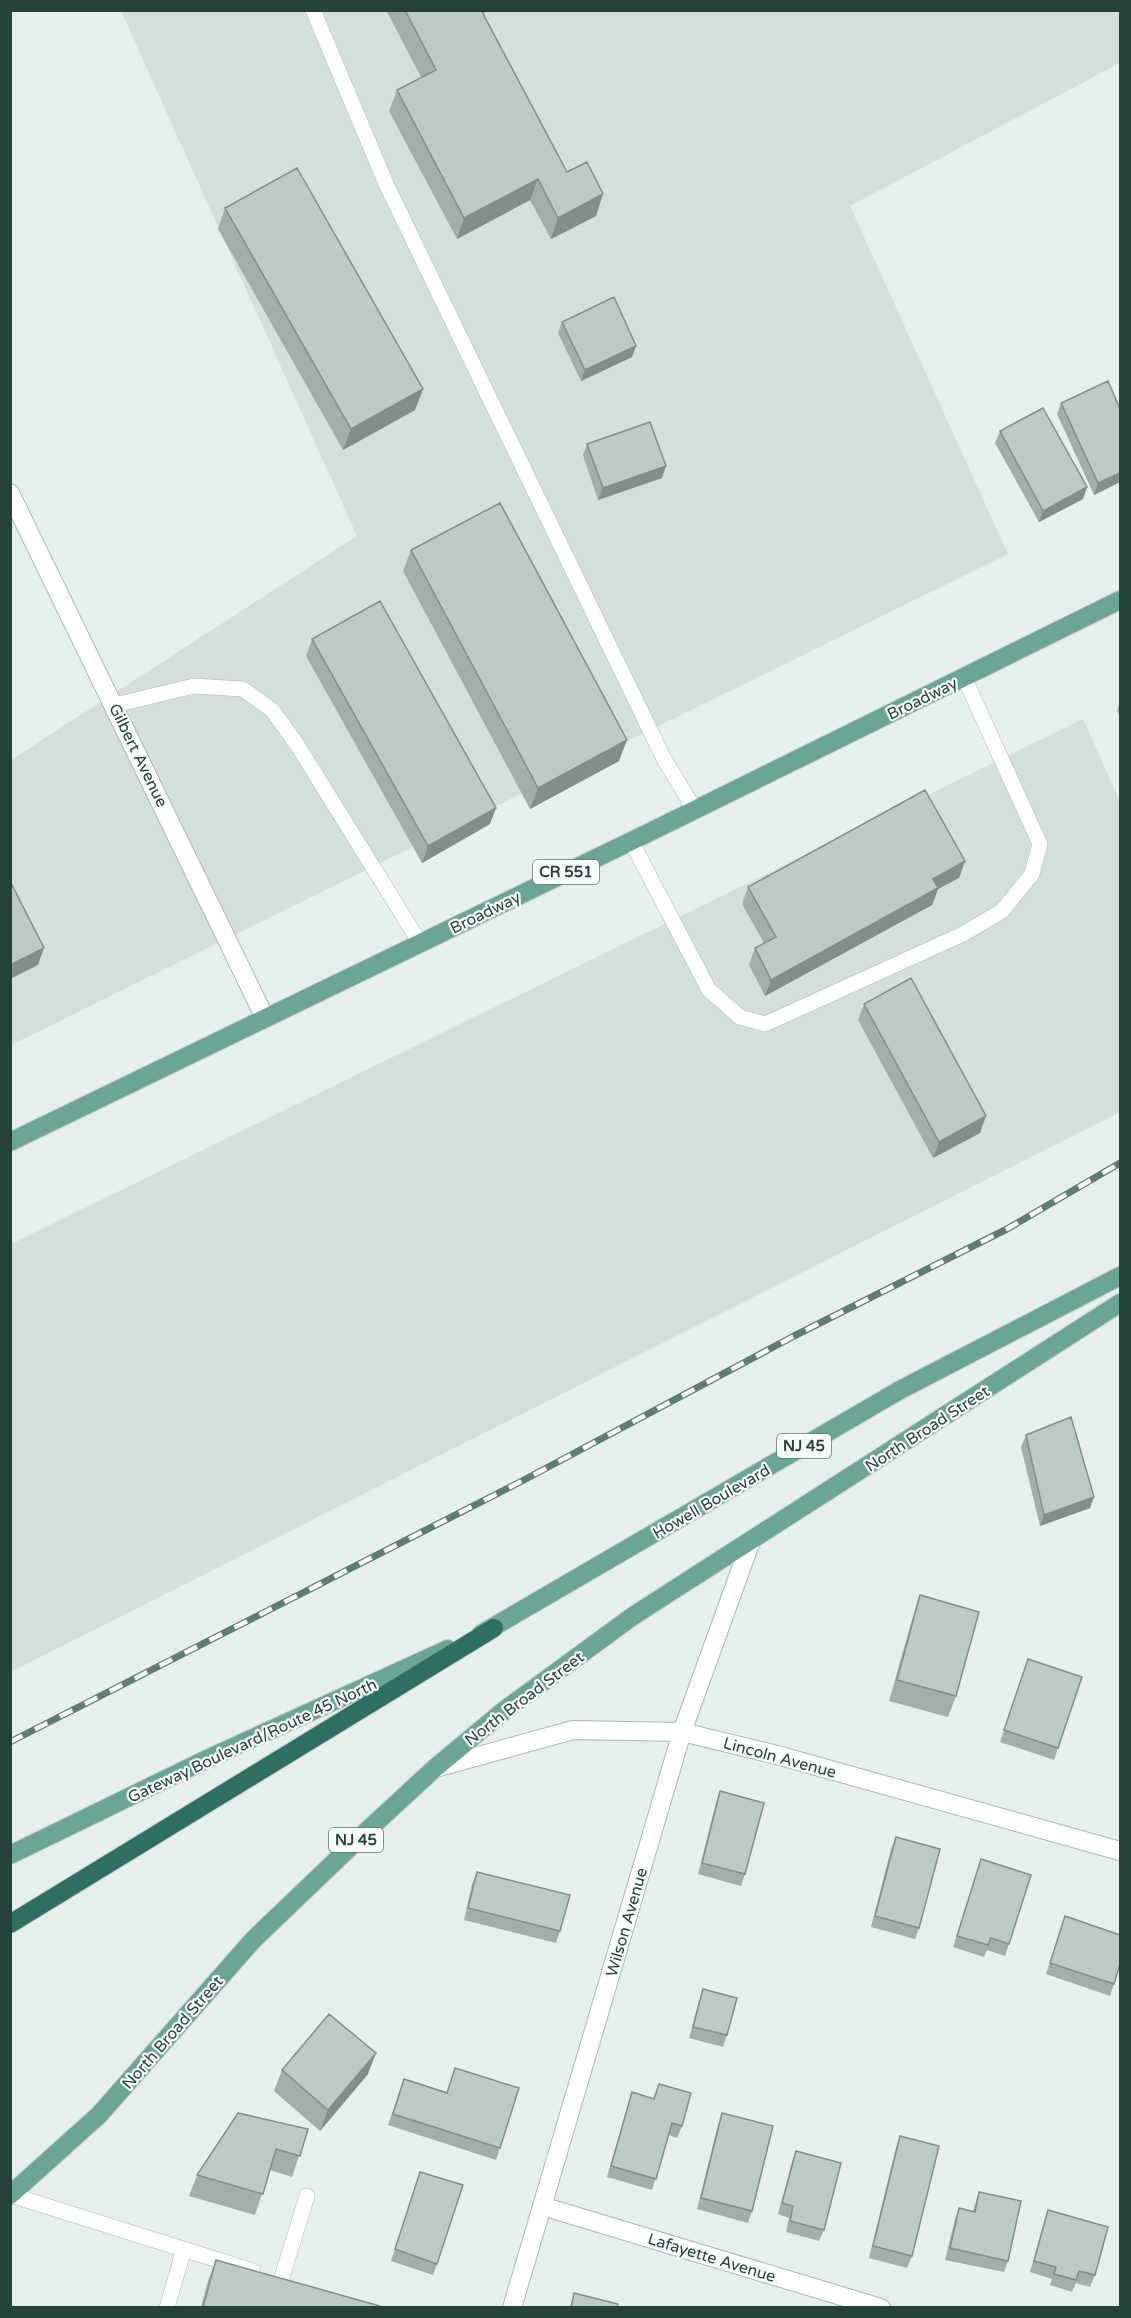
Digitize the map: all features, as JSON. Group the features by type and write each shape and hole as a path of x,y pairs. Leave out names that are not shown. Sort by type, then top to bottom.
{"highway":[{"path":"10,1924 494,1628"}],"main road":[{"name":"Broadway","path":"10,1142 631,841 1120,600"},
{"name":"Howell Boulevard","path":"494,1628 900,1390 1120,1276"},
{"name":"North Broad Street","path":"11,2195 99,2115 254,1939 435,1768 506,1709 633,1616 1120,1303"},
{"name":"Gateway Boulevard/Route 45 North","path":"10,1855 205,1760 494,1628"}],"street":[{"name":"Gilbert Avenue","path":"10,493 265,1018"},
{"name":"Wilson Avenue","path":"512,2307 682,1732 751,1541"},
{"name":"Lincoln Avenue","path":"435,1768 573,1730 682,1732 777,1755 1120,1851"},
{"name":"Lafayette Avenue","path":"542,2206 882,2307"}],"lane":[{"path":"312,10 387,186 664,759 694,810"},
{"path":"631,841 709,990 740,1017 765,1024 963,934 1002,911 1032,874 1040,844 964,677"},
{"path":"114,705 194,686 243,689 272,710 296,743 420,943"},
{"path":"11,2195 287,2282 307,2196"},
{"path":"167,2307 183,2249"}],"shaded area":[{"path":"121,11 1120,11 1120,63 850,206 1008,554 11,1045 11,760 357,536"},
{"path":"1083,719 1120,801 1120,1112 11,1672 11,1244"}],"building":[{"path":"405,10 481,10 567,172 587,162 603,194 558,218 538,179 464,218 397,90 436,70"},
{"path":"297,168 423,389 351,429 225,208"},
{"path":"614,297 636,346 585,370 562,322"},
{"path":"1108,381 1120,409 1120,473 1098,483 1061,403"},
{"path":"1043,408 1087,487 1043,511 1000,431"},
{"path":"650,422 666,466 603,488 587,444"},
{"path":"500,503 627,740 538,788 411,550"},
{"path":"380,601 496,808 428,846 312,639"},
{"path":"925,790 965,861 933,879 938,888 771,980 755,948 776,937 748,887"},
{"path":"10,881 44,948 10,965"},
{"path":"911,978 986,1116 939,1142 864,1004"},
{"path":"1071,1417 1094,1497 1044,1515 1026,1435"},
{"path":"920,1595 979,1612 956,1696 897,1680"},
{"path":"1028,1659 1082,1677 1058,1748 1004,1730"},
{"path":"720,1791 764,1803 745,1874 702,1863"},
{"path":"896,1837 940,1849 919,1928 875,1916"},
{"path":"981,1859 1031,1875 1009,1944 991,1938 988,1945 957,1936"},
{"path":"477,1872 570,1895 560,1931 468,1908"},
{"path":"1065,1916 1120,1935 1120,1964 1114,1984 1050,1963"},
{"path":"703,1989 737,1998 727,2035 693,2027"},
{"path":"329,2014 376,2053 328,2110 282,2070"},
{"path":"455,2068 519,2088 500,2148 393,2114 404,2079 447,2093"},
{"path":"659,2084 691,2093 682,2126 672,2123 656,2179 611,2166 632,2092 654,2099"},
{"path":"238,2113 308,2129 300,2156 276,2149 263,2194 197,2175"},
{"path":"722,2113 773,2126 752,2211 701,2198"},
{"path":"900,2136 939,2146 912,2256 873,2246"},
{"path":"796,2151 841,2163 824,2230 790,2221 793,2206 782,2203"},
{"path":"420,2172 463,2185 437,2264 395,2249"},
{"path":"979,2192 1021,2201 1008,2261 950,2248 959,2208 975,2212"},
{"path":"1048,2210 1108,2227 1095,2275 1079,2271 1076,2280 1054,2274 1056,2267 1034,2261"},
{"path":"216,2260 380,2306 380,2307 203,2307"},
{"path":"574,2293 618,2304 617,2307 571,2307"}],"railway":[{"path":"10,1742 522,1481 794,1336 1007,1229 1120,1163"}]}
